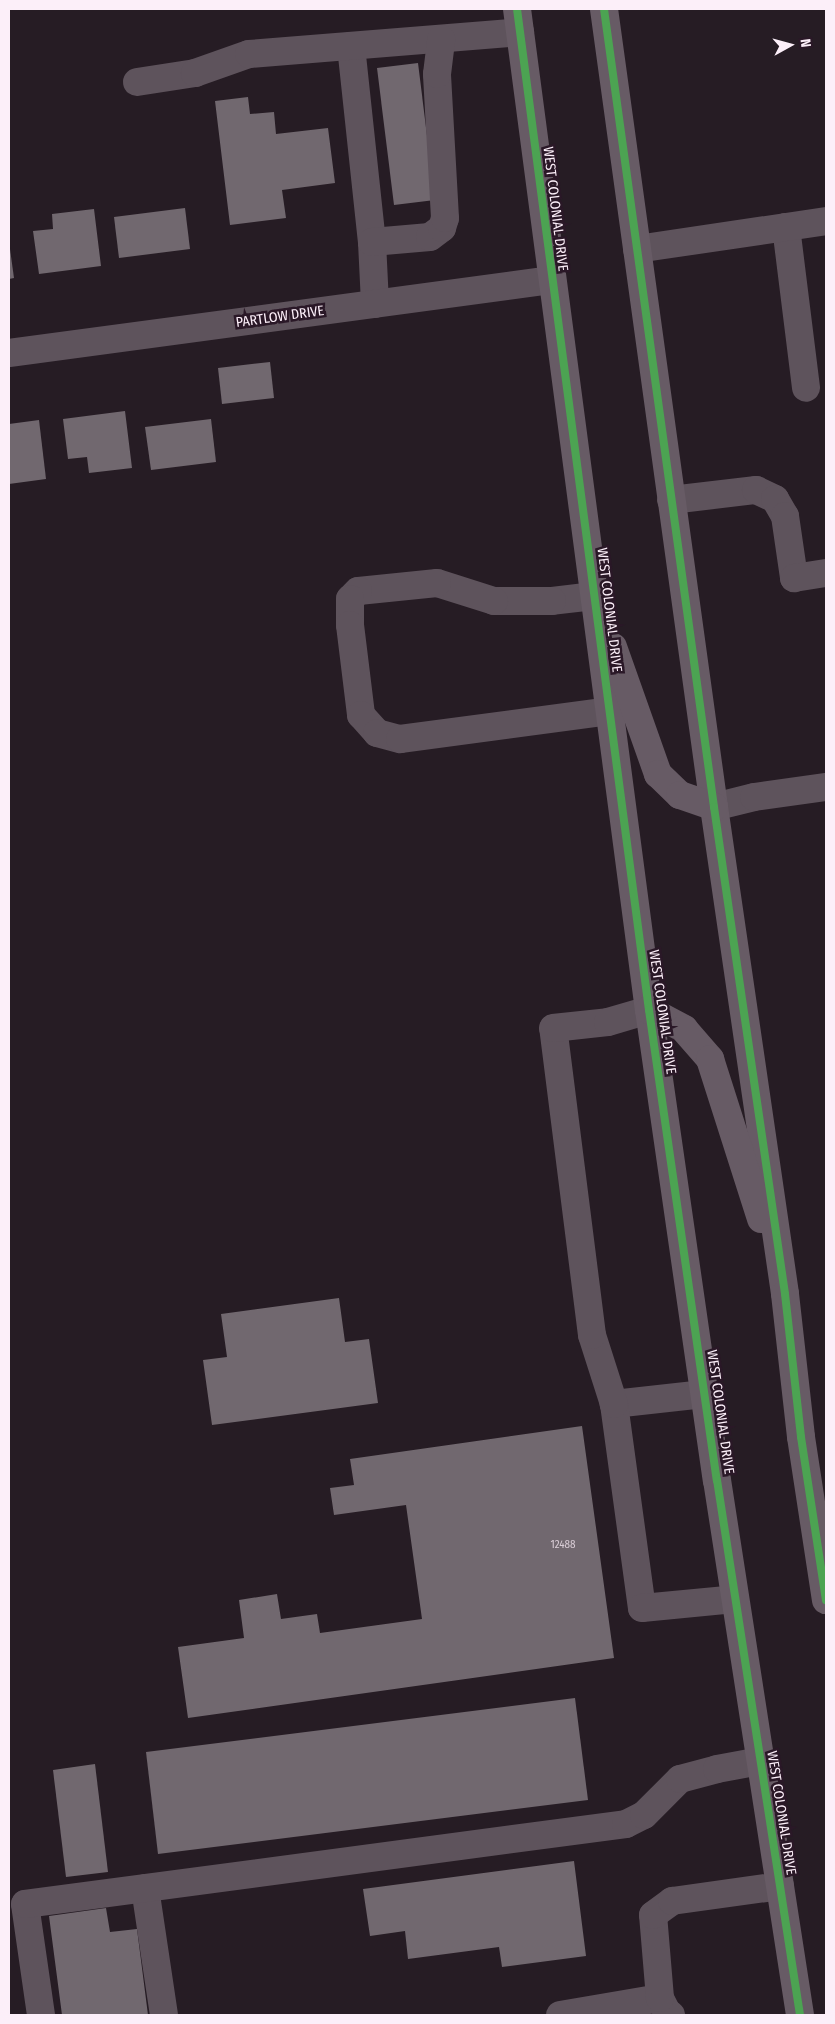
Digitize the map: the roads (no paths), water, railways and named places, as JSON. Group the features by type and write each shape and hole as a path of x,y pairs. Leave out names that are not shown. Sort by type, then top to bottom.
{"highway":[{"path":"604,9 714,807 785,1294 801,1437 821,1538 826,1600"},
{"name":"WEST COLONIAL DRIVE","path":"518,20 574,430 649,1010 704,1394 800,2015"},
{"path":"594,596 658,774 680,795 714,807"},
{"path":"649,1010 684,1029 710,1059 785,1294"}],"street":[{"path":"137,82 195,73 249,54 441,39 518,20"},
{"path":"372,242 430,237 442,228 445,218 437,74 441,39"},
{"path":"351,46 372,242 375,304"},
{"path":"637,249 826,221"},
{"path":"786,227 806,388"},
{"name":"PARTLOW DRIVE","path":"9,353 552,280"},
{"path":"671,500 756,490 775,499 785,516 794,578 826,573"},
{"path":"594,596 552,601 494,601 437,583 358,591 350,599 350,625 361,715 377,733 400,738 610,711"},
{"path":"714,807 754,797 826,787"},
{"path":"649,1010 608,1022 554,1028 592,1335 614,1404 642,1608 735,1599"},
{"path":"614,1404 704,1394"},
{"path":"41,2015 25,1904 626,1824 644,1815 680,1778 760,1761"},
{"path":"569,2015 666,2007 653,1914 672,1900 780,1886"},
{"path":"145,1888 164,2015"}]}
